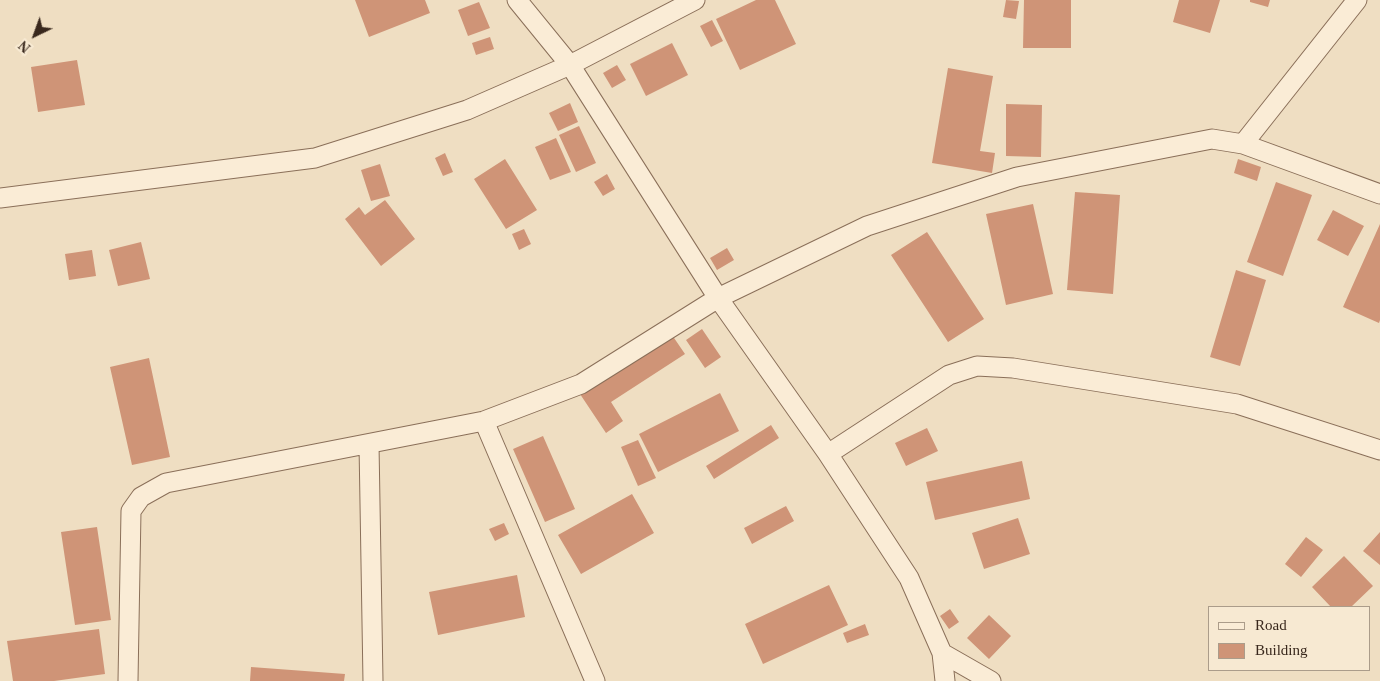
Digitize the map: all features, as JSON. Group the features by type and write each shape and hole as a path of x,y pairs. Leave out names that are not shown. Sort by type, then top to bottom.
{"street":[{"path":"517,0 570,66 718,298 828,454 909,578 942,653 944,681"},
{"path":"0,198 315,158 467,110 570,66 695,0"},
{"path":"1243,144 1357,0"},
{"path":"128,681 131,511 141,497 166,483 484,421 581,384 718,298 866,226 1017,177 1212,139 1243,144 1380,194"},
{"path":"828,454 949,375 977,366 1013,368 1237,404 1380,450"},
{"path":"484,421 595,681"},
{"path":"369,444 373,681"},
{"path":"942,653 991,681"}],"building":[{"path":"355,0 425,0 430,13 369,37"},
{"path":"756,0 775,0 796,44 740,70 716,19"},
{"path":"1006,0 1019,1 1016,19 1003,17"},
{"path":"1024,0 1071,0 1071,48 1023,48"},
{"path":"1179,0 1220,0 1210,33 1173,22"},
{"path":"1250,0 1270,0 1268,7 1250,2"},
{"path":"479,2 490,28 468,36 458,10"},
{"path":"712,20 723,41 711,47 700,26"},
{"path":"490,37 494,49 476,55 472,43"},
{"path":"672,43 688,75 646,96 630,64"},
{"path":"77,60 85,105 38,112 31,67"},
{"path":"617,65 626,80 612,88 603,73"},
{"path":"948,68 993,76 980,151 995,153 992,173 932,163"},
{"path":"570,103 578,122 558,131 549,113"},
{"path":"1006,104 1042,105 1041,157 1006,156"},
{"path":"579,126 596,163 576,172 559,135"},
{"path":"556,138 571,172 550,180 535,147"},
{"path":"445,153 453,172 443,176 435,158"},
{"path":"505,159 537,210 506,229 474,179"},
{"path":"1238,159 1261,167 1257,181 1234,173"},
{"path":"380,164 390,196 371,201 361,170"},
{"path":"607,174 615,189 603,196 594,182"},
{"path":"1276,182 1312,195 1283,276 1247,262"},
{"path":"1075,192 1120,195 1113,294 1067,290"},
{"path":"385,200 415,239 381,266 345,219 359,207 365,215"},
{"path":"1033,204 1053,294 1006,305 986,214"},
{"path":"1333,210 1364,226 1348,256 1317,240"},
{"path":"1380,224 1380,320 1379,323 1343,307"},
{"path":"524,229 531,244 519,250 512,234"},
{"path":"927,232 984,319 948,342 891,255"},
{"path":"141,242 150,279 118,286 109,250"},
{"path":"727,248 734,260 717,270 710,258"},
{"path":"92,250 96,276 69,280 65,254"},
{"path":"1236,270 1266,280 1240,366 1210,357"},
{"path":"702,329 721,357 705,368 686,340"},
{"path":"672,335 685,354 611,402 623,421 606,433 580,394"},
{"path":"149,358 170,457 132,465 110,367"},
{"path":"720,393 739,431 658,472 639,434"},
{"path":"771,425 779,438 714,479 706,466"},
{"path":"927,428 938,451 906,466 895,443"},
{"path":"543,436 575,509 545,522 513,449"},
{"path":"638,440 656,478 638,486 621,447"},
{"path":"1022,461 1030,499 935,520 926,482"},
{"path":"632,494 654,533 581,574 558,535"},
{"path":"786,506 794,521 752,544 744,528"},
{"path":"1018,518 1030,554 984,569 972,533"},
{"path":"504,523 509,534 495,541 489,529"},
{"path":"97,527 111,620 75,625 61,532"},
{"path":"1380,532 1380,565 1363,551"},
{"path":"1306,537 1323,550 1301,577 1285,564"},
{"path":"1344,556 1373,586 1352,606 1330,606 1312,587"},
{"path":"517,575 525,617 438,635 429,592"},
{"path":"829,585 848,625 763,664 745,624"},
{"path":"950,609 959,622 949,629 940,616"},
{"path":"989,615 1011,636 989,659 967,638"},
{"path":"865,624 869,635 847,643 843,633"},
{"path":"99,629 105,674 54,681 13,681 7,641"},
{"path":"251,667 345,674 344,681 250,681"}]}
